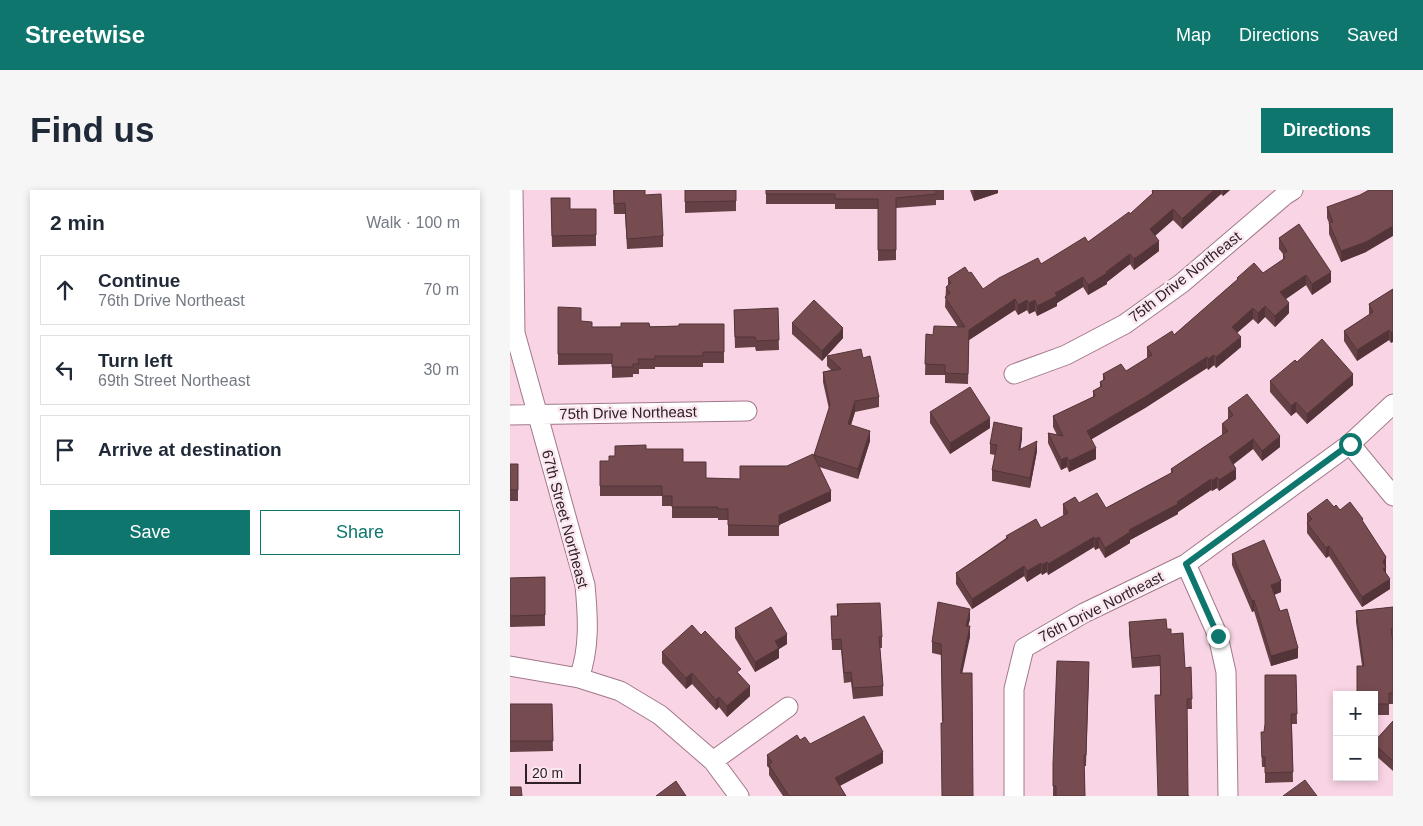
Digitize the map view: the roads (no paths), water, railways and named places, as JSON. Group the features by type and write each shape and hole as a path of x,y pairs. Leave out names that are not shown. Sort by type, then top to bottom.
{"street":[{"name":"67th Street Northeast","path":"513,190 514,333 585,585 588,621 584,664 579,678"},
{"name":"75th Drive Northeast","path":"1014,374 1066,355 1125,324 1182,283 1293,190"},
{"name":"76th Drive Northeast","path":"1014,796 1014,689 1024,648 1084,613 1186,564 1350,444 1393,404"},
{"name":"75th Drive Northeast","path":"510,415 747,411"},
{"path":"1350,444 1393,496"},
{"path":"1186,564 1218,636 1226,672 1228,796"},
{"path":"510,666 579,678 620,691 660,715 713,762 739,796"},
{"path":"713,762 788,707"}]}
